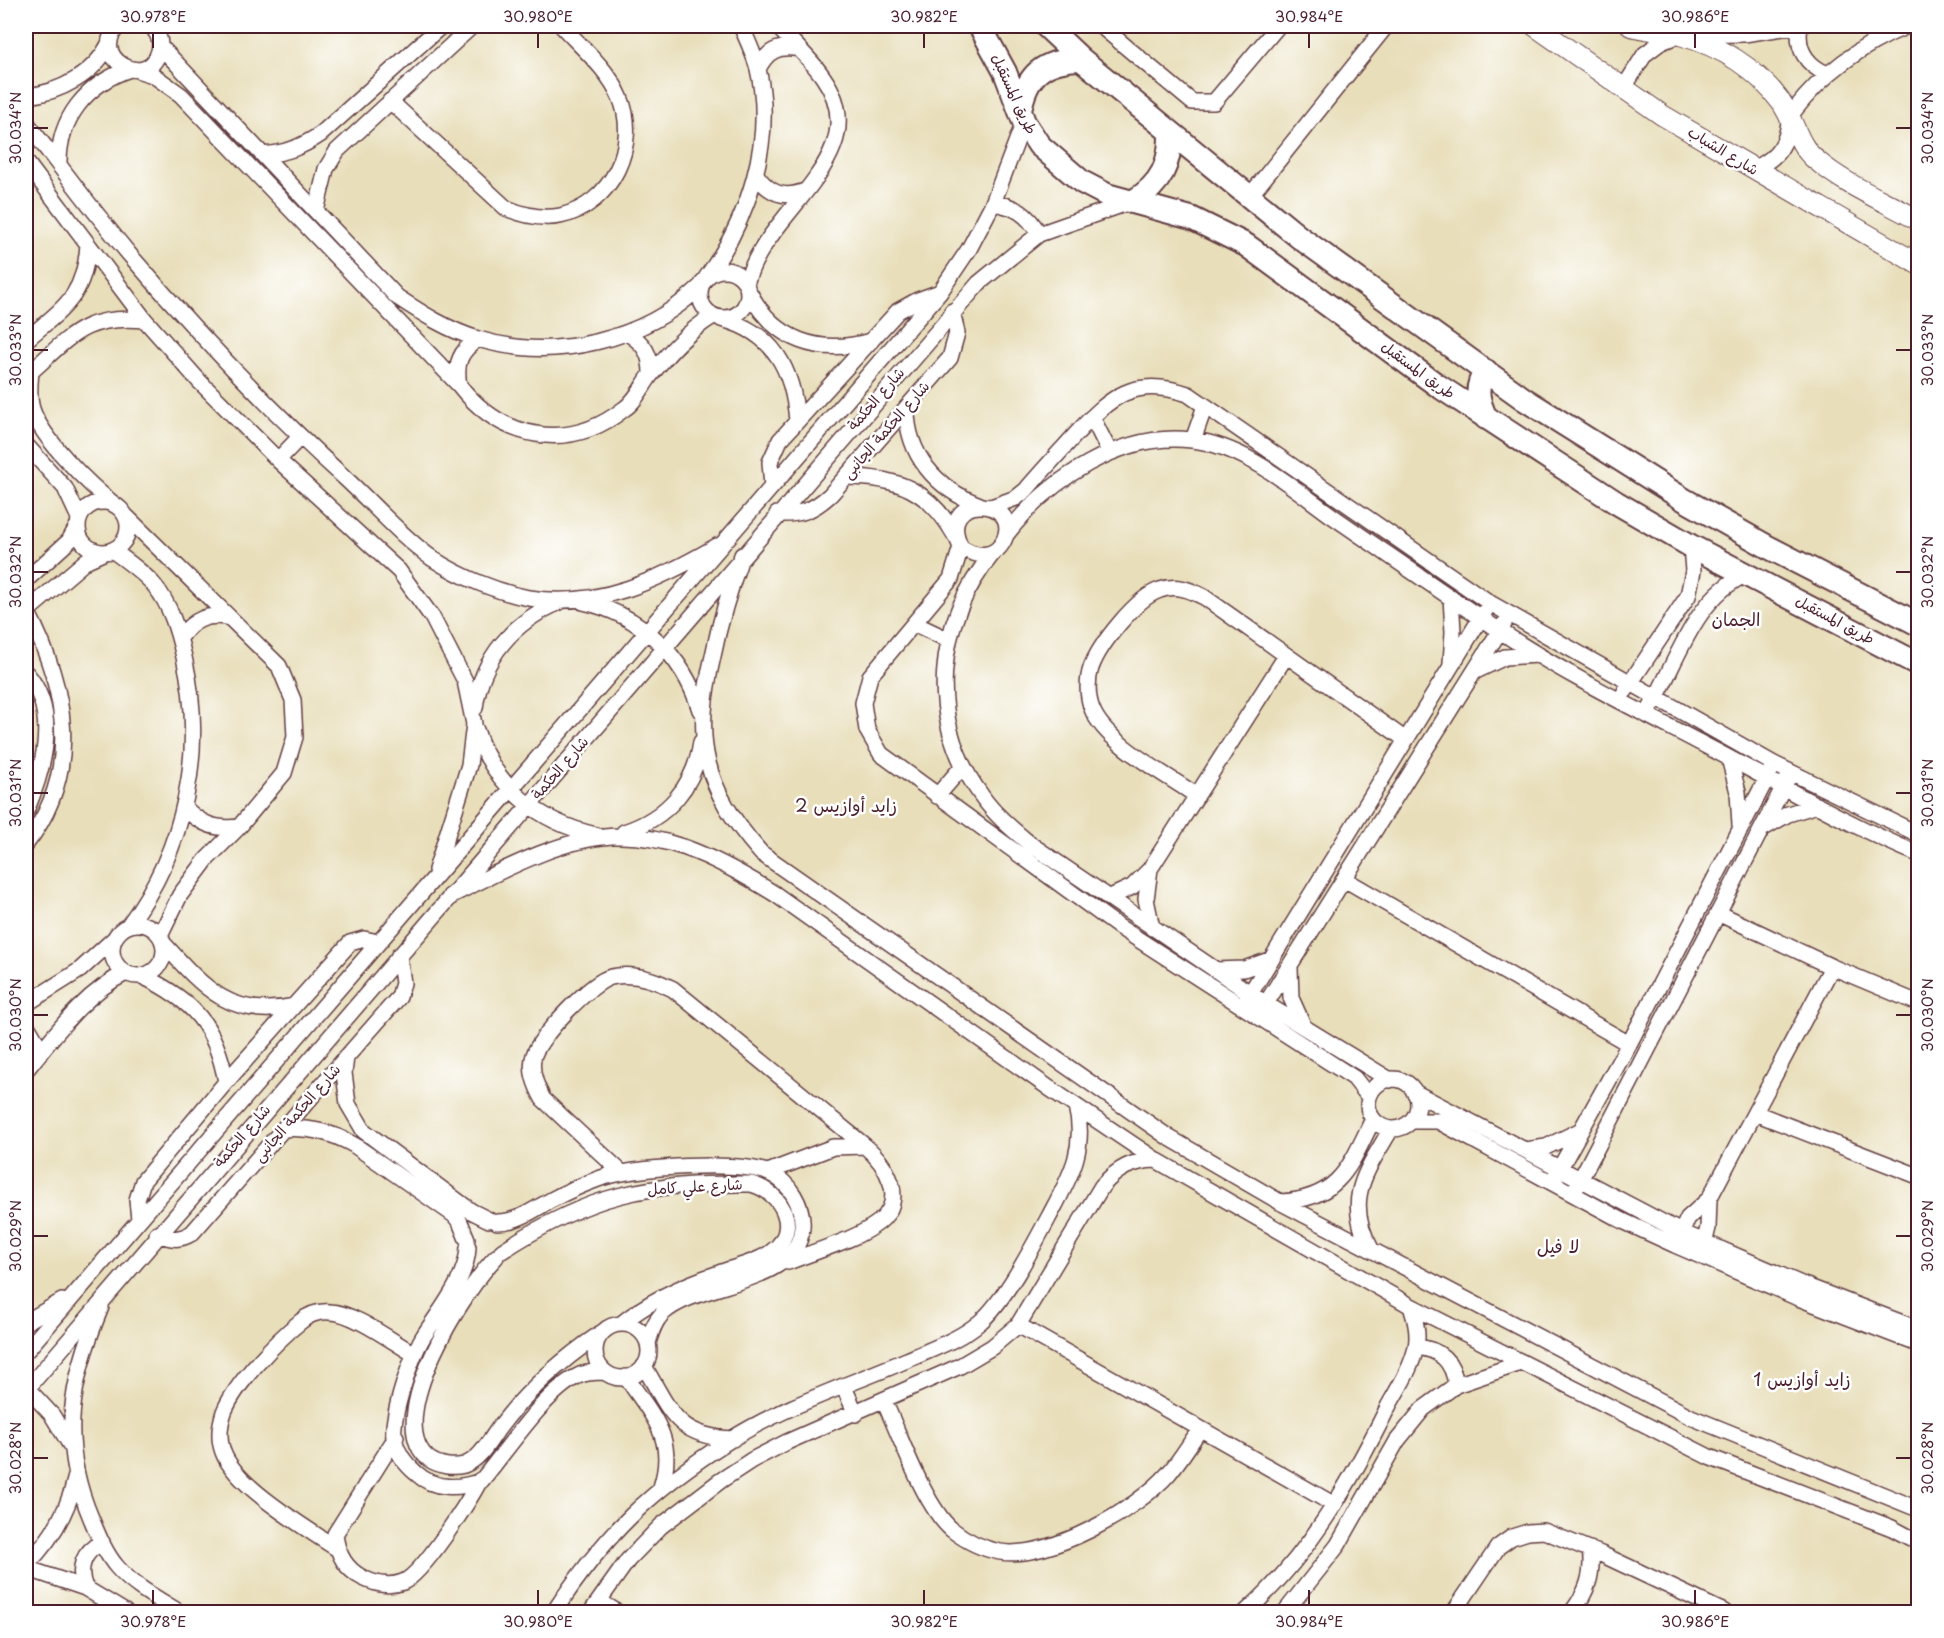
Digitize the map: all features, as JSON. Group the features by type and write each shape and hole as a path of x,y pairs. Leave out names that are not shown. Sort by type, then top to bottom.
{"main road":[{"name":"طريق المستقبل","path":"980,26 1005,72 1022,116 1039,145 1082,182 1107,195 1191,218 1246,245 1486,418 1617,504 1691,546 1918,664"},
{"path":"1046,26 1081,59 1249,197 1365,286 1524,399 1683,499 1768,547 1918,624"},
{"path":"1022,116 1023,93 1039,72 1063,59 1081,59"},
{"path":"1134,201 1148,192 1163,173 1171,149 1170,132"},
{"path":"1486,370 1480,381 1478,394 1486,418"}],"street":[{"path":"59,165 61,135 74,108 107,80 153,63 160,47 158,33 151,26"},
{"path":"316,211 326,169 337,151 472,26"},
{"path":"390,101 506,208 527,216 560,216 590,203 613,180 626,149 626,117 620,97 610,79 562,26"},
{"path":"741,26 758,69 761,140 757,176 723,252 703,282 701,303 717,317 734,322 757,335 784,363 793,391 797,421"},
{"path":"115,31 115,59 133,70 168,84 181,95 459,385 473,403 507,427 549,437 590,430 626,408 651,374 681,340 717,317 730,318 744,309 757,253 829,161 837,141 838,118 834,96 823,76 777,26"},
{"path":"1101,26 1192,102 1207,104 1214,102 1278,26"},
{"path":"1249,197 1386,26"},
{"name":"شارع الشباب","path":"1535,26 1623,89 1753,169 1918,264"},
{"path":"1631,26 1679,35 1706,44 1739,61 1774,92 1790,115 1801,143 1815,160 1918,220"},
{"path":"1623,89 1645,54 1661,42 1679,35 1744,34 1799,26 1799,42 1806,58 1827,74"},
{"path":"1753,169 1768,162 1780,151 1787,136 1790,115 1827,74 1871,43 1907,26"},
{"path":"263,155 284,153 304,146 339,118 440,27 453,43"},
{"path":"26,96 60,89 96,64 115,31"},
{"path":"160,47 397,297 436,322 478,339 515,347 553,348 590,344 627,333 683,301 713,272 732,271 748,288 772,324 804,344 826,348 849,347 871,341"},
{"path":"758,69 763,58 773,50 786,47 799,50"},
{"name":"شارع الحكمة","path":"26,1352 940,292 969,249 993,203 1022,116"},
{"path":"339,118 354,135"},
{"path":"26,122 129,253 237,374 300,437 432,558 495,589 613,611 648,632 664,646 688,678 702,716"},
{"path":"26,162 145,320 200,382 278,460 399,571 432,617 453,656 465,681 474,720 488,760 510,790 527,806 565,826 598,836"},
{"path":"757,176 765,188 778,194 792,196 805,191"},
{"name":"شارع الحكمة","path":"26,1388 952,311 993,270 1039,234 1134,201"},
{"path":"993,203 1008,205 1021,211 1032,221 1039,234"},
{"path":"26,340 66,306 79,288 87,267 88,244"},
{"path":"772,487 770,462 780,440 898,311 940,292"},
{"name":"شارع الحكمة الجانبى","path":"777,514 801,515 816,507 846,477 950,358 957,333 952,311"},
{"path":"142,976 152,972 160,964 164,954 162,940 180,896 207,859 239,827 284,773 295,737 293,700 279,666 120,510 81,475 39,425 31,408 28,374 83,326 114,319 145,320"},
{"path":"627,333 646,349 651,362 651,374"},
{"path":"459,385 456,371 459,358 467,347 478,339"},
{"path":"1414,1092 1417,1101 1416,1112 1406,1125 1391,1129 1373,1119 1369,1112 1369,1097 1354,1078 1257,1018 1119,927 881,754 867,730 863,703 870,676 951,579 959,542 956,525 960,515 969,507 1004,504 1026,490 1092,417 1117,396 1147,386 1168,387 1188,394 1490,603 1774,764 1918,834"},
{"path":"1193,440 1205,406"},
{"path":"907,407 910,442 918,459 950,490 1000,513 1006,524 1006,535"},
{"path":"1092,417 1110,453"},
{"path":"278,460 300,437"},
{"path":"1556,1175 1526,1150 1414,1092 1408,1085 1390,1080 1250,994 1030,844 1003,822 981,796 963,766 946,711 944,675 949,640 961,600 993,553 1002,545 1006,535 1025,513 1075,471 1110,453 1151,441 1193,440 1237,454 1268,471 1500,631 1542,656 1783,788 1918,854"},
{"path":"26,445 66,488 79,521 79,535 85,544 94,550 108,551 135,566 155,587 170,611 180,638 190,680 194,722 192,765 184,807 164,868 149,896 128,926 80,970 26,1004"},
{"path":"846,477 869,477 893,481 915,490 938,509 959,542 971,554 982,556 993,553"},
{"path":"26,580 69,541 85,509 94,503 105,502 120,510 128,525 127,535 121,544 87,560 26,611 46,647 58,685 64,726 58,778 39,827 26,844"},
{"path":"433,879 469,765 482,678 500,644 528,618 568,601 615,593 648,584 727,540"},
{"path":"1620,699 1688,596 1694,571 1691,546"},
{"path":"616,834 649,821 677,799 690,779 699,757 702,716 721,618 742,555"},
{"path":"1646,715 1707,604 1723,588 1747,574"},
{"path":"1197,796 1116,740 1101,726 1091,707 1088,687 1091,668 1100,651 1136,605 1148,595 1162,589 1178,587 1204,597 1406,740"},
{"path":"1450,668 1453,632 1451,597"},
{"path":"1242,1008 1490,603"},
{"path":"1257,1018 1510,615"},
{"path":"180,638 196,621 207,616 230,618"},
{"path":"915,624 949,640"},
{"path":"1108,898 1132,887 1150,869 1286,656"},
{"path":"1471,674 1505,657 1542,656"},
{"path":"26,673 43,704 46,743 39,781 26,811"},
{"path":"702,734 710,767 722,799 739,828 761,853 1168,1137 1280,1202 1691,1417 1918,1509"},
{"path":"1729,758 1738,792 1740,828"},
{"path":"1556,1175 1629,1044 1774,764"},
{"path":"937,795 963,766"},
{"path":"1577,1186 1791,773"},
{"path":"1370,799 1388,810"},
{"path":"1762,828 1788,814 1817,805"},
{"path":"184,807 194,819 208,826 223,829 239,827"},
{"path":"450,896 540,854 598,836 616,834 662,839 683,845 746,876 775,894 1049,1088 1156,1160 1411,1306 1709,1457 1892,1528 1918,1542"},
{"path":"1150,869 1146,899 1152,928"},
{"path":"775,894 790,874"},
{"path":"1344,879 1629,1044"},
{"path":"1119,927 1129,912"},
{"path":"1718,913 1832,967 1918,1003"},
{"path":"128,926 146,925 182,964 223,999 246,1009 270,1011 294,1006"},
{"path":"116,938 114,958 126,973"},
{"path":"139,1219 137,1200 143,1181 226,1082 350,943 364,939 378,942"},
{"name":"شارع الحكمة الجانبى","path":"157,1234 173,1239 183,1238 192,1233 346,1057 402,990 399,956"},
{"path":"1215,970 1244,969 1272,959"},
{"path":"1290,966 1292,998 1304,1028"},
{"path":"1678,1238 1688,1218 1709,1198 1832,967"},
{"path":"26,1070 92,995 108,982 126,973 142,976 172,992 204,1021 215,1040 226,1082"},
{"path":"394,1437 414,1435 418,1446 433,1461 453,1466 474,1460 520,1402 568,1356 610,1326 621,1323 668,1293 868,1228 881,1220 892,1198 889,1172 880,1159 865,1146 673,989 657,981 625,975 610,977 588,989 541,1041 534,1055 533,1071 536,1086 543,1099 622,1173"},
{"path":"1664,976 1681,985"},
{"path":"26,1024 36,1041 38,1055"},
{"path":"283,1129 313,1129 341,1137 454,1215 464,1230 467,1243 480,1258 499,1254 506,1236 493,1221 471,1211 364,1131 348,1104 344,1081 346,1057"},
{"path":"1049,1088 1065,1066"},
{"path":"1369,1097 1381,1082 1390,1080"},
{"path":"554,1612 602,1544 661,1487 733,1439 950,1341 980,1322 998,1302 1050,1216 1075,1166 1081,1137 1076,1106"},
{"path":"1755,1113 1918,1176"},
{"path":"1280,1202 1299,1201 1318,1195 1335,1185 1348,1171 1373,1119"},
{"path":"1411,1120 1438,1121 1556,1175 1796,1297 1918,1344"},
{"path":"1371,1249 1359,1223 1358,1196 1363,1178 1391,1129"},
{"path":"1526,1150 1546,1147 1581,1129"},
{"name":"شارع علي كامل","path":"414,1435 418,1401 436,1348 480,1274 499,1254 553,1220 600,1200 657,1187 757,1175 833,1147 865,1146"},
{"path":"617,1612 595,1607 628,1560 661,1526 704,1492 752,1460 960,1366 992,1347 1018,1325 1102,1186 1125,1166 1156,1160"},
{"name":"شارع علي كامل","path":"493,1221 516,1220 562,1195 602,1178 622,1173 688,1167 757,1175 785,1212 784,1235 774,1260"},
{"path":"1703,1249 1709,1198"},
{"path":"493,1221 473,1224 467,1243 465,1268 414,1354 400,1403 394,1437 382,1462 343,1518 335,1534 336,1548 342,1560 356,1574 372,1583 391,1585 404,1581 423,1564 481,1481 548,1400 569,1380 580,1374 605,1372"},
{"path":"1703,1249 1918,1329"},
{"path":"602,1333 595,1353 598,1363 605,1372 615,1377 636,1374 644,1366 649,1355 648,1342 655,1323 669,1309 774,1260"},
{"path":"26,1322 50,1310 81,1287"},
{"path":"107,1293 86,1353 72,1414 71,1446 76,1476 112,1561 127,1577 179,1612"},
{"path":"1246,1612 1290,1568 1333,1504 1383,1419 1416,1347 1415,1320 1411,1306"},
{"path":"336,1548 285,1514 228,1462 220,1439 225,1411 253,1371 276,1346 300,1322 320,1312 343,1314 414,1354"},
{"path":"621,1323 633,1326 642,1332 648,1342"},
{"path":"1018,1325 1333,1504"},
{"path":"1416,1347 1440,1353 1449,1362 1456,1385"},
{"path":"1286,1612 1338,1545 1409,1425 1423,1409 1456,1385 1521,1362"},
{"path":"644,1366 673,1414 683,1426 698,1434 733,1439"},
{"path":"626,1377 659,1424 664,1440 666,1466 661,1487"},
{"path":"1608,1407 1621,1382"},
{"path":"844,1387 856,1414"},
{"path":"26,1388 52,1415 71,1446"},
{"path":"884,1401 932,1505 950,1528 974,1544 1001,1553 1039,1550 1109,1521 1140,1500 1168,1474 1200,1429"},
{"path":"394,1437 398,1452 419,1476 434,1484 449,1487 466,1486 481,1481"},
{"path":"474,1460 481,1481"},
{"path":"76,1476 66,1510 58,1527 26,1567 85,1588 125,1612"},
{"path":"1454,1612 1494,1553 1512,1537 1528,1532 1544,1531 1590,1549 1724,1612"},
{"path":"85,1588 81,1570 83,1561 87,1553 102,1542"},
{"path":"1572,1612 1586,1592 1591,1578 1590,1549"}],"district":[{"name":"الجمان","path":"1736,620"},
{"name":"زايد أوازيس 2","path":"846,806"},
{"name":"لا فيل","path":"1558,1247"},
{"name":"زايد أوازيس 1","path":"1802,1380"}]}
